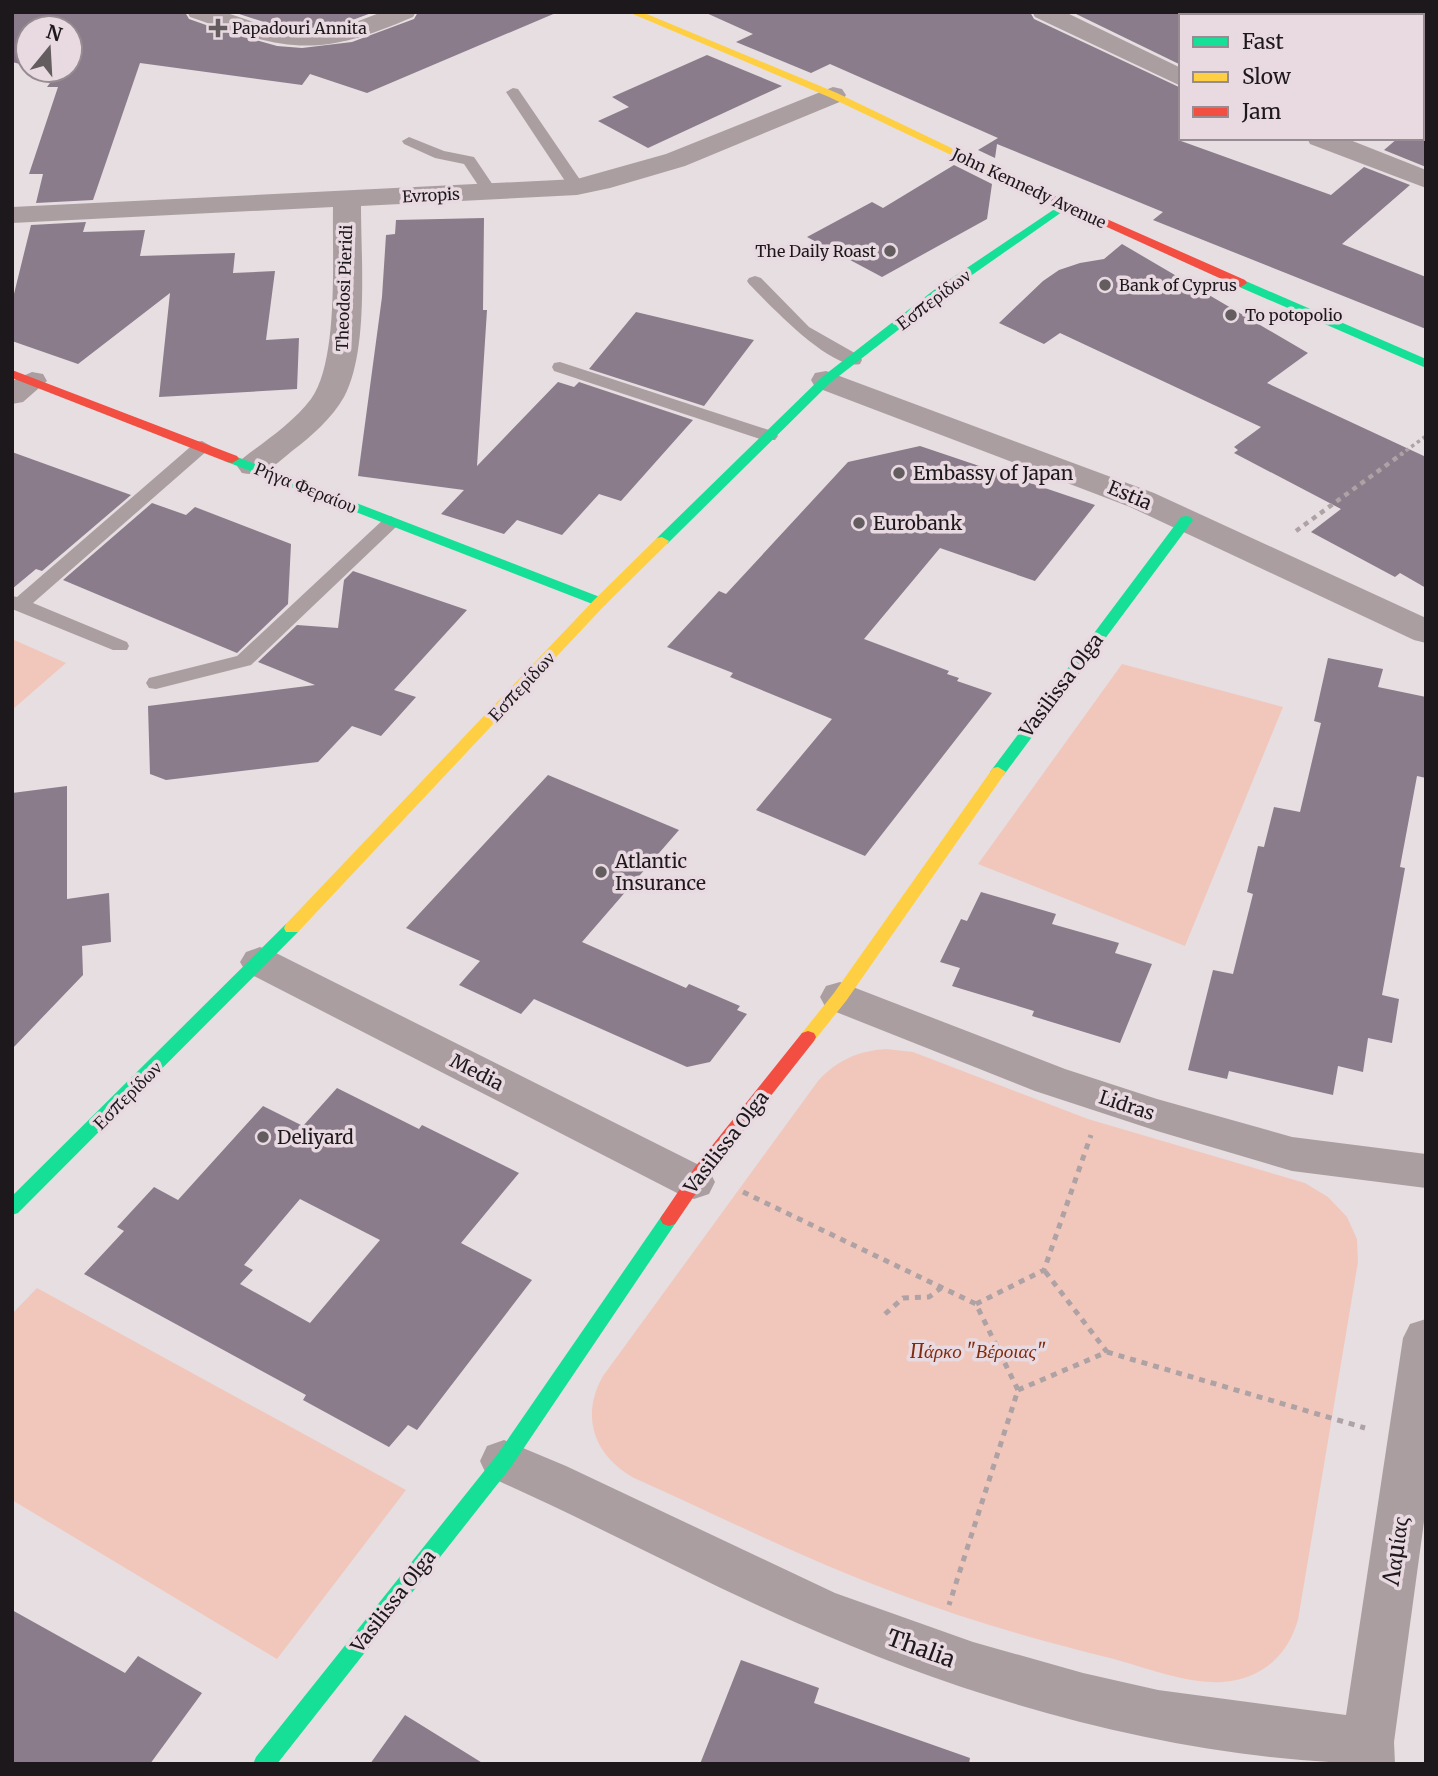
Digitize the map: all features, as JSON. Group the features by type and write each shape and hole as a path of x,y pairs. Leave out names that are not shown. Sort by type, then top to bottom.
{"street":[{"path":"199,12 278,38 315,41 363,31 404,12"},
{"name":"John Kennedy Avenue","path":"633,12 833,95 1065,205 1426,364"},
{"path":"1044,12 1179,77"},
{"name":"Evropis","path":"12,215 577,187 615,180 658,167 833,95"},
{"path":"1325,140 1426,180"},
{"name":"Theodosi Pieridi","path":"253,466 318,410 330,395 339,375 343,345 347,199"},
{"name":"Εσπερίδων","path":"12,1208 260,962 600,603 826,380 938,293 1065,205"},
{"name":"Estia","path":"826,380 1087,477 1426,632"},
{"name":"Ρήγα Φεραίου","path":"19,383 202,446 600,603"},
{"name":"Vasilissa Olga","path":"264,1764 504,1461 697,1177 840,997 1008,757 1186,520"},
{"name":"Media","path":"260,962 697,1177"},
{"name":"Lidras","path":"840,997 1050,1080 1292,1154 1426,1171"},
{"name":"Λαμίας","path":"1368,1753 1426,1338"},
{"name":"Thalia","path":"504,1461 553,1481 738,1573 862,1626 934,1652 1065,1693 1160,1714 1368,1753"}],"lane":[{"path":"513,92 577,187"},
{"path":"409,141 440,155 469,160 489,191"},
{"path":"755,281 803,330 853,360"},
{"path":"560,367 769,436"},
{"path":"120,646 16,604 202,446"},
{"path":"156,683 244,661 391,522"}],"path":[{"path":"1261,555 1426,436"},
{"path":"976,1304 1044,1270 1104,1098"},
{"path":"697,1177 976,1304 1018,1390 934,1652"},
{"path":"1044,1270 1107,1352 1411,1441"},
{"path":"885,1314 903,1298 929,1297 941,1288"},
{"path":"1018,1390 1107,1352"}],"green space":[{"path":"12,639 66,663 12,710"},
{"path":"1122,664 1283,707 1185,946 978,864"},
{"name":"Πάρκο \"Βέροιας\"","path":"886,1049 913,1052 1088,1119 1305,1183 1328,1197 1347,1217 1357,1239 1358,1262 1298,1620 1287,1645 1271,1664 1260,1671 1236,1680 1195,1681 949,1612 830,1567 634,1478 620,1469 601,1447 592,1420 596,1391 603,1376 818,1081 833,1067 849,1058"},
{"path":"37,1288 406,1490 277,1659 12,1500 12,1314"}],"building":[{"path":"12,12 185,12 189,19 223,31 277,46 302,48 352,42 414,19 418,12 558,12 367,93 310,74 302,85 140,63 93,200 36,203 43,174 29,174 58,87 47,87 49,84 84,84 84,14 14,14 12,62"},
{"path":"233,12 374,12 339,25 302,29 267,23"},
{"path":"704,12 1030,12 1034,19 1179,87 1181,141 1331,195 1364,167 1410,185 1342,244 1426,277 1426,329 1153,220 1163,212 997,144 995,158 978,150 998,138 830,64 811,73 736,42 753,34"},
{"path":"1072,12 1181,12 1179,64"},
{"path":"707,55 782,86 648,148 598,121 629,107 612,97"},
{"path":"1426,138 1426,167 1384,150 1396,140"},
{"path":"954,165 992,184 987,219 882,277 807,237 872,202 883,208"},
{"path":"484,218 483,310 487,310 477,466 558,382 574,387 579,382 693,420 621,501 599,494 562,535 517,520 504,534 441,514 464,490 358,476 382,297 386,235 395,234 396,220"},
{"path":"86,222 83,232 145,230 140,256 235,253 233,273 275,271 266,340 299,338 297,389 159,397 170,293 78,364 12,341 12,302 31,225"},
{"path":"1122,244 1308,353 1267,383 1426,457 1426,588 1400,573 1395,577 1311,532 1341,509 1234,453 1238,450 1234,447 1261,427 1060,333 1044,344 999,323 1043,281 1059,270 1104,259"},
{"path":"636,312 754,340 704,406 589,369"},
{"path":"920,446 1095,505 1035,581 940,548 864,639 949,671 947,674 959,678 957,681 992,693 865,856 756,810 832,719 730,677 733,673 667,647 719,591 726,594 848,462"},
{"path":"12,452 131,495 42,571 36,569 12,589"},
{"path":"152,503 186,515 195,507 291,544 288,604 237,653 63,580"},
{"path":"353,571 467,610 394,690 416,697 381,736 352,726 318,762 166,780 150,774 148,706 315,685 258,662 297,625 338,628 344,580"},
{"path":"1328,658 1383,669 1378,687 1426,697 1426,778 1417,776 1400,867 1405,868 1382,995 1399,999 1392,1043 1368,1038 1363,1072 1338,1066 1333,1095 1229,1071 1227,1079 1188,1070 1213,970 1233,974 1253,894 1247,892 1258,846 1264,847 1274,807 1300,812 1321,723 1314,721"},
{"name":"Atlantic Insurance","path":"548,775 679,830 582,942 686,988 689,984 740,1006 737,1010 747,1014 710,1062 687,1067 534,999 521,1014 459,985 480,961 406,928"},
{"path":"67,786 67,899 109,893 111,942 82,946 83,975 12,1049 12,793"},
{"path":"981,892 1056,914 1052,924 1119,943 1115,953 1152,964 1120,1043 1032,1016 1034,1011 952,986 960,968 940,962 961,919 967,921"},
{"path":"337,1088 419,1129 422,1125 519,1173 461,1243 532,1280 417,1430 408,1425 389,1447 303,1400 306,1395 84,1274 124,1231 117,1227 154,1187 178,1200 263,1106 303,1126","holes":["300,1199 380,1240 310,1323 240,1284 253,1270 244,1265"]},
{"path":"12,1610 125,1673 138,1656 202,1693 150,1764 12,1764"},
{"path":"741,1660 819,1688 814,1703 970,1758 969,1764 700,1764"},
{"path":"405,1715 484,1764 370,1764"}],"traffic: fast":[{"path":"662,541 826,380 938,293 1065,205"},
{"path":"1241,283 1426,364"},
{"path":"232,459 600,602"},
{"path":"998,772 1186,520"},
{"path":"12,1208 292,928"},
{"path":"264,1764 504,1461 669,1219"}],"traffic: slow":[{"path":"633,12 833,95 1016,182"},
{"path":"292,928 600,602 662,541"},
{"path":"808,1037 840,997 998,772"}],"traffic: jam":[{"path":"1016,182 1241,283"},
{"path":"12,374 232,459"},
{"path":"669,1219 701,1172 808,1037"}],"place":[{"name":"Papadouri Annita","path":"218,28"},
{"name":"The Daily Roast","path":"890,251"},
{"name":"Bank of Cyprus","path":"1105,285"},
{"name":"To potopolio","path":"1231,315"},
{"name":"Embassy of Japan","path":"899,473"},
{"name":"Eurobank","path":"859,523"},
{"name":"Atlantic Insurance","path":"601,872"},
{"name":"Deliyard","path":"263,1137"}]}
